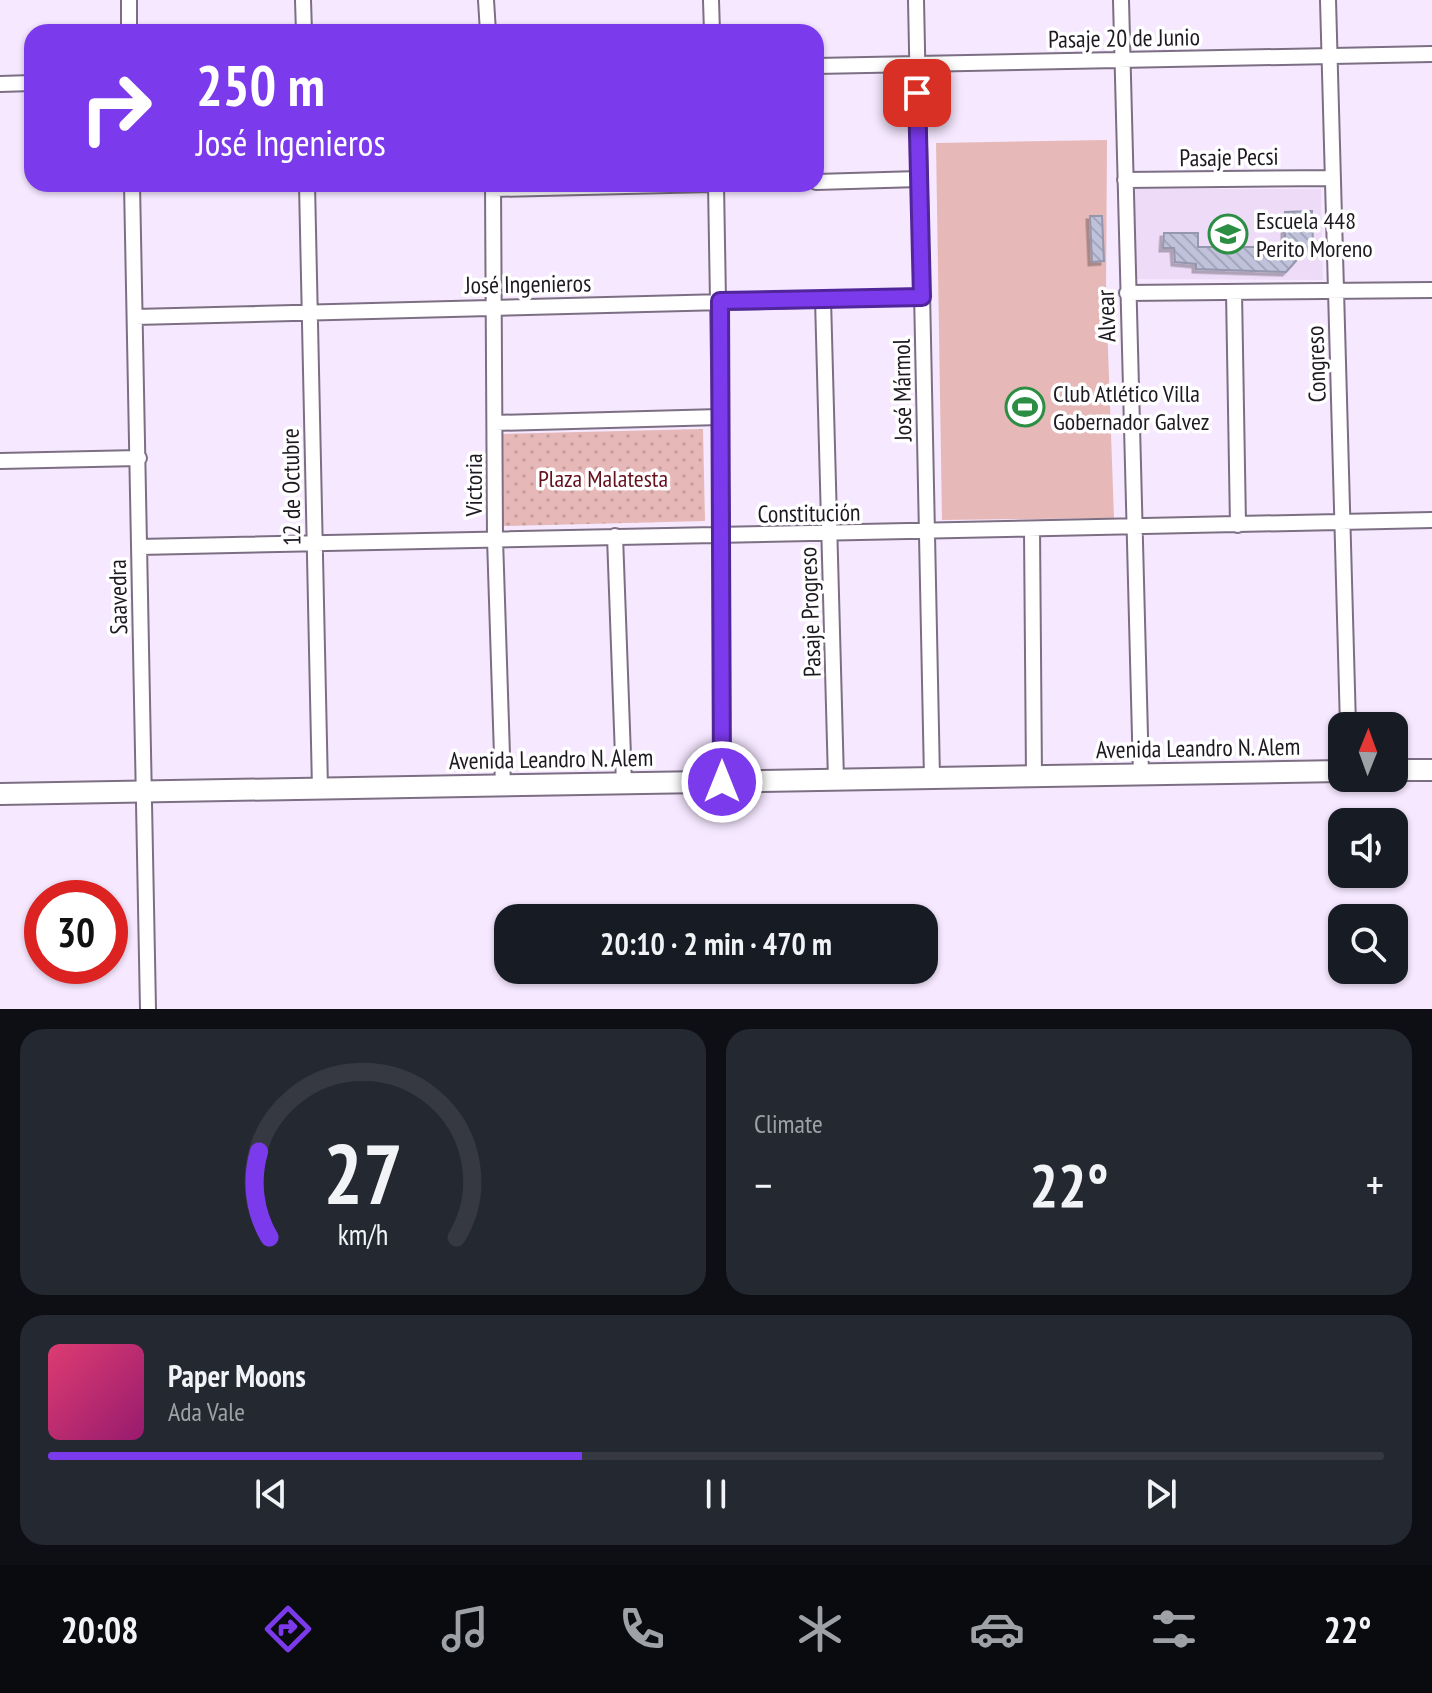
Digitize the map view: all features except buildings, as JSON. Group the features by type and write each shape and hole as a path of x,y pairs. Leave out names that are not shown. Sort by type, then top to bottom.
{"street":[{"path":"129,0 129,24"},
{"path":"303,0 304,24"},
{"path":"486,0 488,24"},
{"path":"711,0 712,24"},
{"name":"José Mármol","path":"916,0 932,778"},
{"name":"Alvear","path":"1121,0 1141,775"},
{"name":"Congreso","path":"1328,0 1348,712"},
{"name":"Pasaje 20 de Junio","path":"824,66 1432,54"},
{"path":"0,84 24,83"},
{"name":"Pasaje Pecsi","path":"1125,180 1333,178"},
{"path":"824,182 919,179"},
{"name":"Saavedra","path":"132,192 148,1009"},
{"name":"12 de Octubre","path":"307,192 320,789"},
{"name":"Victoria","path":"493,192 495,539 503,786"},
{"path":"714,192 720,301 722,782"},
{"path":"1127,293 1432,290"},
{"path":"1234,292 1238,525"},
{"name":"José Ingenieros","path":"135,317 922,297"},
{"name":"Pasaje Progreso","path":"823,299 836,780"},
{"path":"495,423 720,417"},
{"path":"0,461 139,458"},
{"name":"Constitución","path":"139,547 1432,520"},
{"path":"1032,529 1034,777"},
{"path":"615,536 624,784"},
{"path":"1408,770 1432,770"},
{"name":"Avenida Leandro N. Alem","path":"0,794 1328,771"}],"shaded area":[{"name":"Escuela 448 Perito Moreno","path":"1133,189 1321,189 1323,280 1135,279"}],"green space":[{"name":"Club Atlético Villa Gobernador Galvez","path":"1107,140 1106,294 1114,518 942,520 936,143"},
{"name":"Plaza Malatesta","path":"703,429 705,521 503,526 501,434"}],"place":[{"name":"Escuela 448 Perito Moreno","path":"1228,234"},
{"name":"Club Atlético Villa Gobernador Galvez","path":"1025,407"}],"route":[{"path":"722,782 720,301 922,297 917,93"}]}
